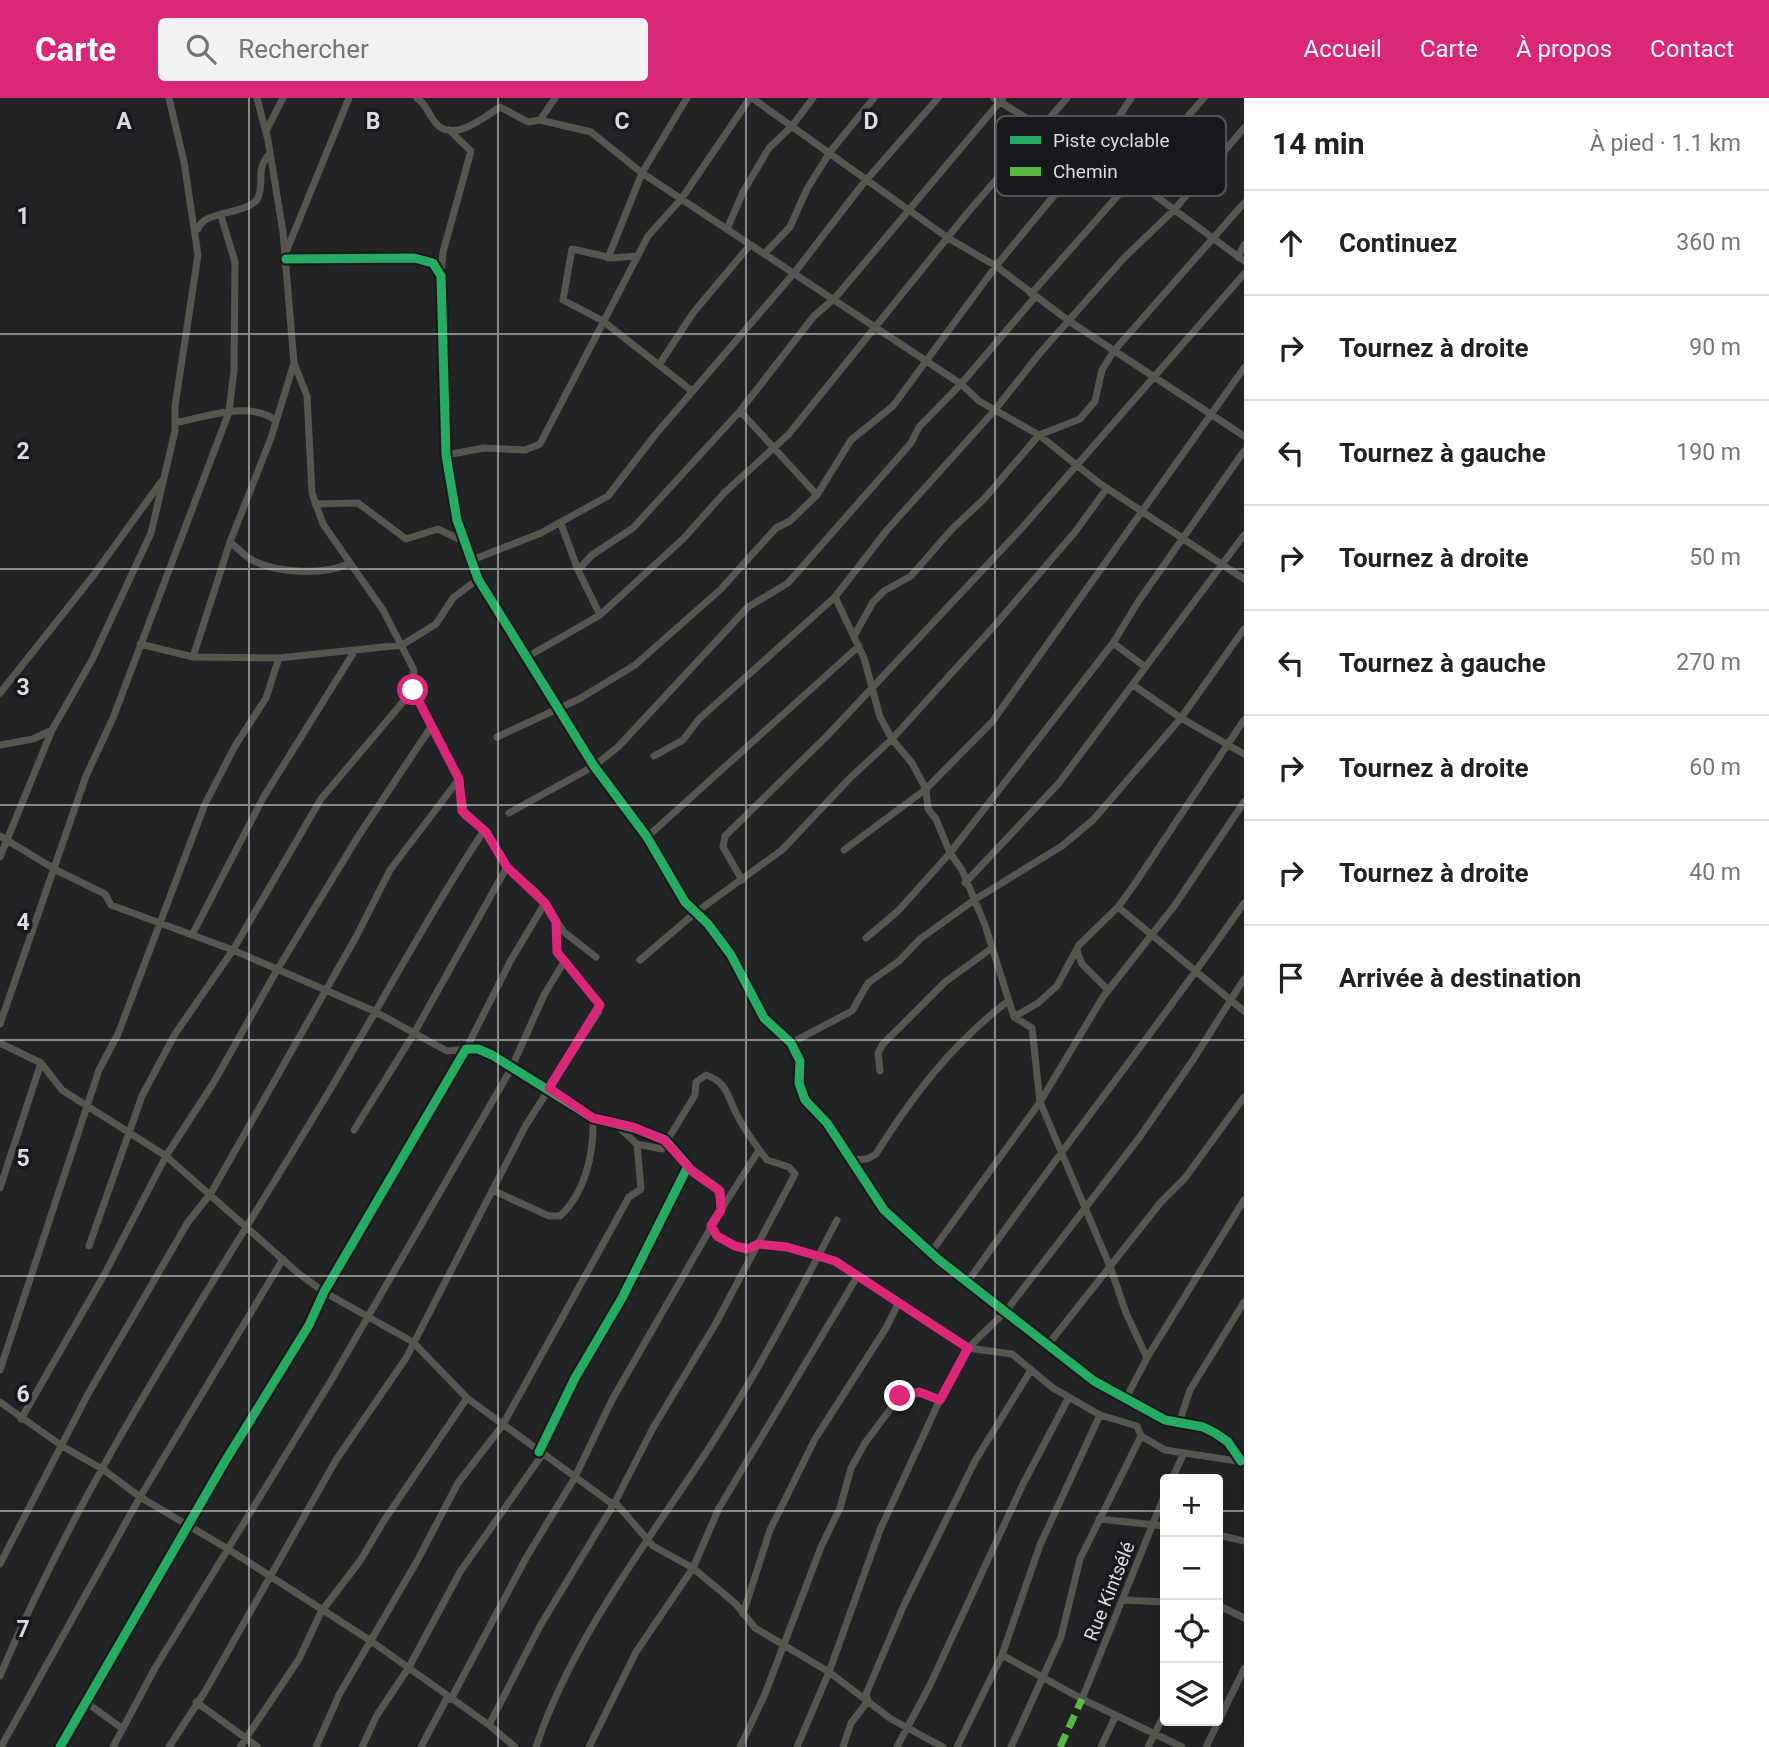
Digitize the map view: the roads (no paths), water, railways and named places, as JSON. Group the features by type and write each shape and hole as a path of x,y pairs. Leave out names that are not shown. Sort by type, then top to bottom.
{"street":[{"path":"0,857 3,838 52,730 130,583 156,519 175,423 175,406 197,264 196,233 184,162 169,98"},
{"path":"257,98 270,153 286,256 294,363 307,397 309,473 315,504 323,524 348,564 381,607 414,670 413,690 459,779 462,811 483,832 507,867 545,903 564,932 596,957"},
{"path":"266,132 283,98"},
{"path":"286,256 349,98"},
{"path":"417,98 435,123 449,130 471,151 443,252 441,276 446,455 463,541 478,579 594,766 648,837 685,902 708,924 731,956 764,1018 791,1043 800,1061 800,1090 805,1100 827,1123 884,1210 967,1283 1006,1311 1047,1346 1125,1400 1164,1420 1215,1433 1228,1442 1243,1462"},
{"path":"540,120 555,98"},
{"path":"608,258 642,173 687,98"},
{"path":"446,455 484,449 525,450 540,444 648,236 682,198 751,98 948,238 996,265 1113,352 1212,412 1244,436"},
{"path":"727,229 769,148 793,126 814,98"},
{"path":"765,253 794,221 807,189 830,152 874,98"},
{"path":"472,560 561,524 608,496 692,391 794,272 867,179 938,98"},
{"path":"1052,116 1067,98"},
{"path":"1119,116 1131,98"},
{"path":"1188,116 1204,98"},
{"path":"578,570 592,555 633,528 740,411 814,316 835,298 999,99 1024,116"},
{"path":"449,130 470,126 500,107 528,122 540,120 591,132 642,173 835,298 875,328 961,384 995,411 1039,435 1107,488 1244,579"},
{"path":"1226,149 1244,128"},
{"path":"196,233 200,222 207,217 221,216 257,200 261,192 260,168 270,153"},
{"path":"527,657 600,615 683,539 725,492 800,423 996,182"},
{"path":"497,737 579,699 652,652 749,561 776,528 790,521 817,495 852,440 893,406 996,265 1054,196"},
{"path":"509,813 594,766 639,726 748,607 788,583 911,443 919,426 961,384 1033,295 1119,196"},
{"path":"1157,196 1241,259 1244,245"},
{"path":"654,756 683,740 699,719 835,597 887,530 995,411 1124,258 1186,196"},
{"path":"854,636 873,602 884,591 911,576 952,529 984,499 1039,435 1080,419 1095,401 1102,370 1113,352 1244,203"},
{"path":"0,1024 53,868 229,412 234,370 236,270 221,216"},
{"path":"659,365 676,343 693,313 750,245"},
{"path":"636,256 608,258 572,249 563,296 566,303 603,321 692,391"},
{"path":"286,256 414,258 433,263 441,276"},
{"path":"742,880 723,847 722,840 873,687 1156,377 1244,274"},
{"path":"193,657 230,541 276,421 294,363"},
{"path":"844,850 926,789 992,722 1244,368"},
{"path":"740,411 817,495"},
{"path":"175,423 229,412 268,414 276,421"},
{"path":"866,938 898,911 950,853 1114,643 1181,539 1244,451"},
{"path":"0,693 93,576 162,481"},
{"path":"640,960 695,913 782,850 841,786 892,739 1022,594 1107,488"},
{"path":"315,504 358,503 406,539 438,529 463,541"},
{"path":"561,524 578,570 600,615"},
{"path":"965,883 1059,783 1244,535"},
{"path":"230,541 251,559 269,567 332,570 348,564"},
{"path":"140,644 193,657 279,658 402,645 436,624 459,592 478,579"},
{"path":"835,597 859,646 880,717 926,789 928,809 936,819 950,853 962,870 992,947 1014,1017 1032,1028 1040,1102 1111,1269 1126,1313 1147,1357"},
{"path":"791,1043 852,1011 868,984 974,900 1062,846 1093,820 1181,718 1244,629"},
{"path":"1114,643 1144,666"},
{"path":"648,837 859,646"},
{"path":"192,935 263,798 354,652"},
{"path":"0,1370 99,1070 118,1034 205,804 235,746 266,698 279,658"},
{"path":"1133,685 1181,718 1244,754"},
{"path":"89,1246 142,1096 162,1056 233,950 321,799 413,690"},
{"path":"1014,1017 1038,1003 1057,986 1083,940 1118,906 1244,720"},
{"path":"21,1419 104,1275 166,1156 214,1082 277,970 359,835 431,727"},
{"path":"0,745 33,739 52,730"},
{"path":"0,1564 62,1446 181,1233 211,1193 390,870 459,779"},
{"path":"932,1251 1040,1102 1108,990 1152,934 1244,802"},
{"path":"0,1676 41,1582 104,1470 246,1225 311,1122 374,1011 483,832"},
{"path":"3,838 53,868 105,894 111,905 233,950 374,1011 413,1035 447,1051 478,1049 549,1088 593,1118 617,1126 633,1127 664,1140 688,1166 717,1187 721,1197 721,1210"},
{"path":"354,1130 413,1035 507,867"},
{"path":"60,1747 187,1525 309,1325 324,1292 466,1049 511,960 545,903"},
{"path":"967,1283 1244,903"},
{"path":"1118,906 1244,1012"},
{"path":"169,1747 270,1578 336,1460 413,1342 492,1190 549,1088 600,1008 585,984 557,952 556,922"},
{"path":"880,1071 878,1054 883,1044 945,982 992,947"},
{"path":"1077,950 1082,964 1108,990"},
{"path":"113,1747 155,1668 332,1379 511,1069 544,995 564,962"},
{"path":"797,1747 829,1672 880,1530 940,1400 968,1348 1006,1311 1170,1093 1244,979"},
{"path":"849,1160 867,1159 876,1154 921,1085 975,1026 1007,1001"},
{"path":"0,1043 41,1063 62,1090 166,1156 324,1292 413,1342 467,1398 574,1479 611,1503 615,1502 653,1546 693,1568 736,1604 755,1628 785,1643 829,1672 891,1719 943,1747"},
{"path":"0,1188 41,1063"},
{"path":"489,1725 540,1626 615,1502 653,1428 795,1174 789,1167 771,1163 736,1113 729,1092 719,1081 706,1075 696,1082 689,1106 664,1140 662,1149 637,1144 617,1126"},
{"path":"1047,1346 1111,1269 1161,1202 1185,1178 1244,1097"},
{"path":"492,1190 550,1216 560,1216 581,1188 592,1137 593,1118"},
{"path":"316,1747 339,1695 458,1483 502,1426 629,1197 641,1189 637,1144"},
{"path":"421,1747 446,1700 451,1699 526,1558 574,1479 612,1400 711,1226 760,1150"},
{"path":"362,1747 377,1714 409,1667 460,1572 540,1453 575,1378 622,1298 688,1166"},
{"path":"1125,1400 1147,1357 1244,1200"},
{"path":"536,1747 547,1714 590,1633 718,1433 837,1220"},
{"path":"711,1226 717,1236 735,1246 748,1249 758,1244 819,1255 846,1267 857,1278 924,1317 968,1348 1012,1353 1069,1398 1100,1415 1138,1426 1141,1436 1165,1450 1243,1462"},
{"path":"1,1747 140,1497 283,1259"},
{"path":"589,1747 636,1652 693,1568 719,1508 857,1278"},
{"path":"1179,1423 1190,1390 1244,1302"},
{"path":"743,1614 770,1530 815,1439 886,1328 898,1304"},
{"path":"868,1701 866,1694 904,1605 975,1461 1031,1370"},
{"path":"740,1747 840,1508 851,1468 865,1443 900,1396 919,1392 940,1400"},
{"path":"240,1747 299,1660 321,1612 360,1561 385,1519 467,1398"},
{"path":"897,1747 930,1685 1023,1484 1069,1398"},
{"path":"0,1402 21,1419 104,1470 140,1497 228,1549 321,1612 371,1641 489,1725 515,1747"},
{"path":"957,1747 1002,1654 1040,1545 1100,1415"},
{"path":"1011,1747 1062,1637 1080,1559 1141,1436"},
{"path":"1174,1474 1184,1455"},
{"name":"Rue Kintsélé","path":"1082,1699 1160,1505"},
{"path":"1099,1519 1160,1526"},
{"path":"1223,1536 1244,1541"},
{"path":"1124,1600 1160,1602"},
{"path":"1223,1608 1244,1618"},
{"path":"1002,1654 1082,1699 1182,1747"},
{"path":"1206,1747 1244,1669"},
{"path":"843,1747 851,1723 868,1701"},
{"path":"196,1702 258,1747"},
{"path":"87,1703 124,1729"},
{"path":"1101,1747 1115,1715"},
{"path":"1148,1747 1160,1724"}]}
